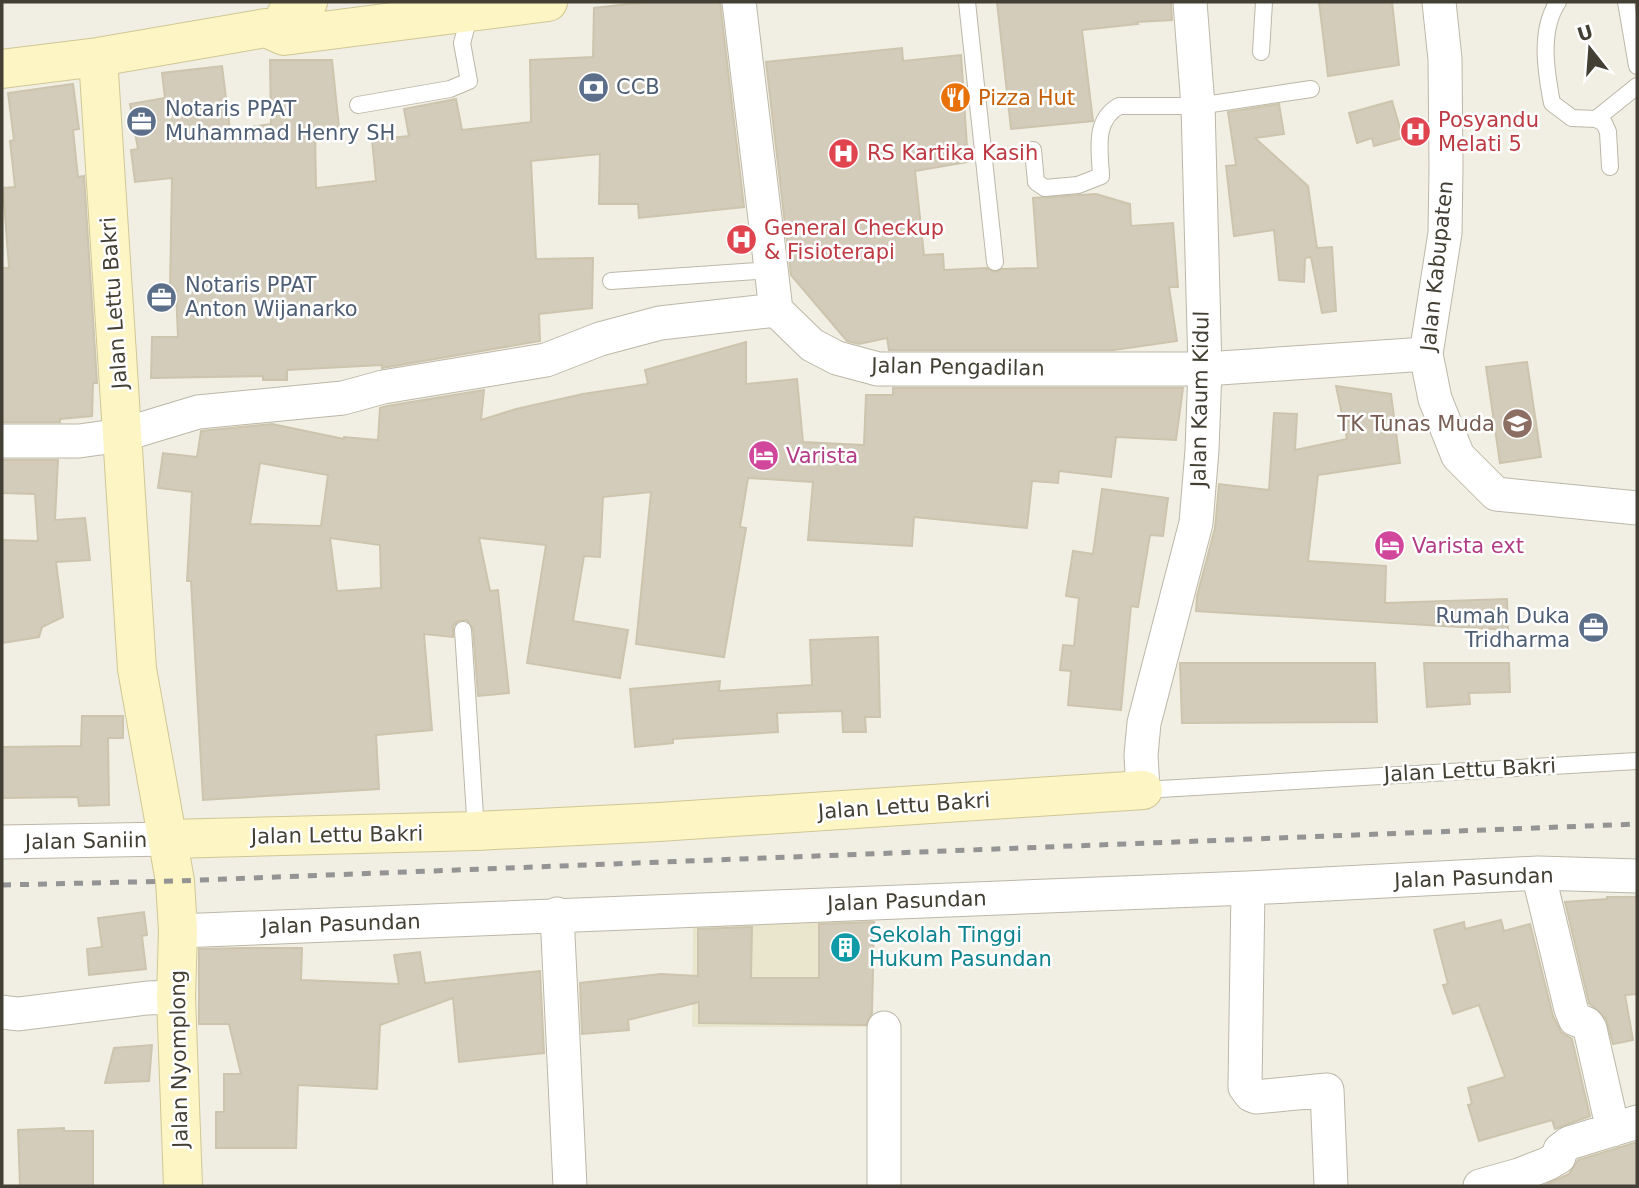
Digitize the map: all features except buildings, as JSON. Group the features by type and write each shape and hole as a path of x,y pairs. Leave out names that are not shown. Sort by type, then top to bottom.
{"street":[{"path":"2,69 98,57 287,15 358,10 457,23 548,2"},
{"path":"2,441 79,441 122,435 198,412 343,398 383,387 546,360 600,339 660,323 776,310 739,2"},
{"name":"Jalan Kaum Kidul","path":"1143,790 1141,755 1144,723 1196,523 1202,450 1205,369 1198,106 1190,2"},
{"name":"Jalan Kabupaten","path":"1439,2 1445,59 1445,233 1426,354 1435,399 1458,456 1496,494 1637,508"},
{"name":"Jalan Lettu Bakri","path":"98,57 137,668 176,881 178,931"},
{"name":"Jalan Pengadilan","path":"776,310 812,345 837,358 878,369 1205,369 1426,354"},
{"name":"Jalan Lettu Bakri","path":"169,839 476,831 659,822 1143,790"},
{"name":"Jalan Saniin","path":"2,842 169,839"},
{"path":"1480,1186 1547,1164 1559,1157 1560,1150 1569,1143 1625,1126 1590,1029 1587,1024 1575,1019 1571,1009 1538,873"},
{"name":"Jalan Pasundan","path":"178,931 1248,888 1538,873 1637,876"},
{"path":"1248,888 1245,1087 1256,1097 1327,1090 1331,1186"},
{"path":"557,914 570,1186"},
{"name":"Jalan Nyomplong","path":"178,931 176,997 183,1186"},
{"path":"2,1013 18,1014 147,998 176,997"},
{"path":"884,1028 884,1186"}],"lane":[{"path":"967,2 995,262"},
{"path":"1261,52 1264,2"},
{"path":"1558,2 1548,25 1546,68 1552,103 1572,117 1596,119 1604,123 1608,132 1610,167"},
{"path":"1626,2 1637,65"},
{"path":"358,105 461,86 468,81 457,23"},
{"path":"1596,119 1637,86"},
{"path":"1033,150 1036,182 1045,188 1078,185 1101,176 1099,133 1108,112 1119,106 1198,106 1311,89"},
{"path":"611,281 771,270"},
{"path":"463,629 476,831"},
{"name":"Jalan Lettu Bakri","path":"1143,790 1637,761"}],"shaded area":[{"path":"693,915 873,915 873,1027 692,1027"}],"railway":[{"path":"2,885 175,881 1637,824"}],"place":[{"name":"CCB","path":"593,87"},
{"name":"Pizza Hut","path":"955,98"},
{"name":"Notaris PPAT Muhammad Henry SH","path":"142,121"},
{"name":"Posyandu Melati 5","path":"1415,132"},
{"name":"RS Kartika Kasih","path":"844,153"},
{"name":"General Checkup & Fisioterapi","path":"741,240"},
{"name":"Notaris PPAT Anton Wijanarko","path":"162,297"},
{"name":"TK Tunas Muda","path":"1518,424"},
{"name":"Varista","path":"763,456"},
{"name":"Varista ext","path":"1389,546"},
{"name":"Rumah Duka Tridharma","path":"1593,628"},
{"name":"Sekolah Tinggi Hukum Pasundan","path":"846,947"}]}
